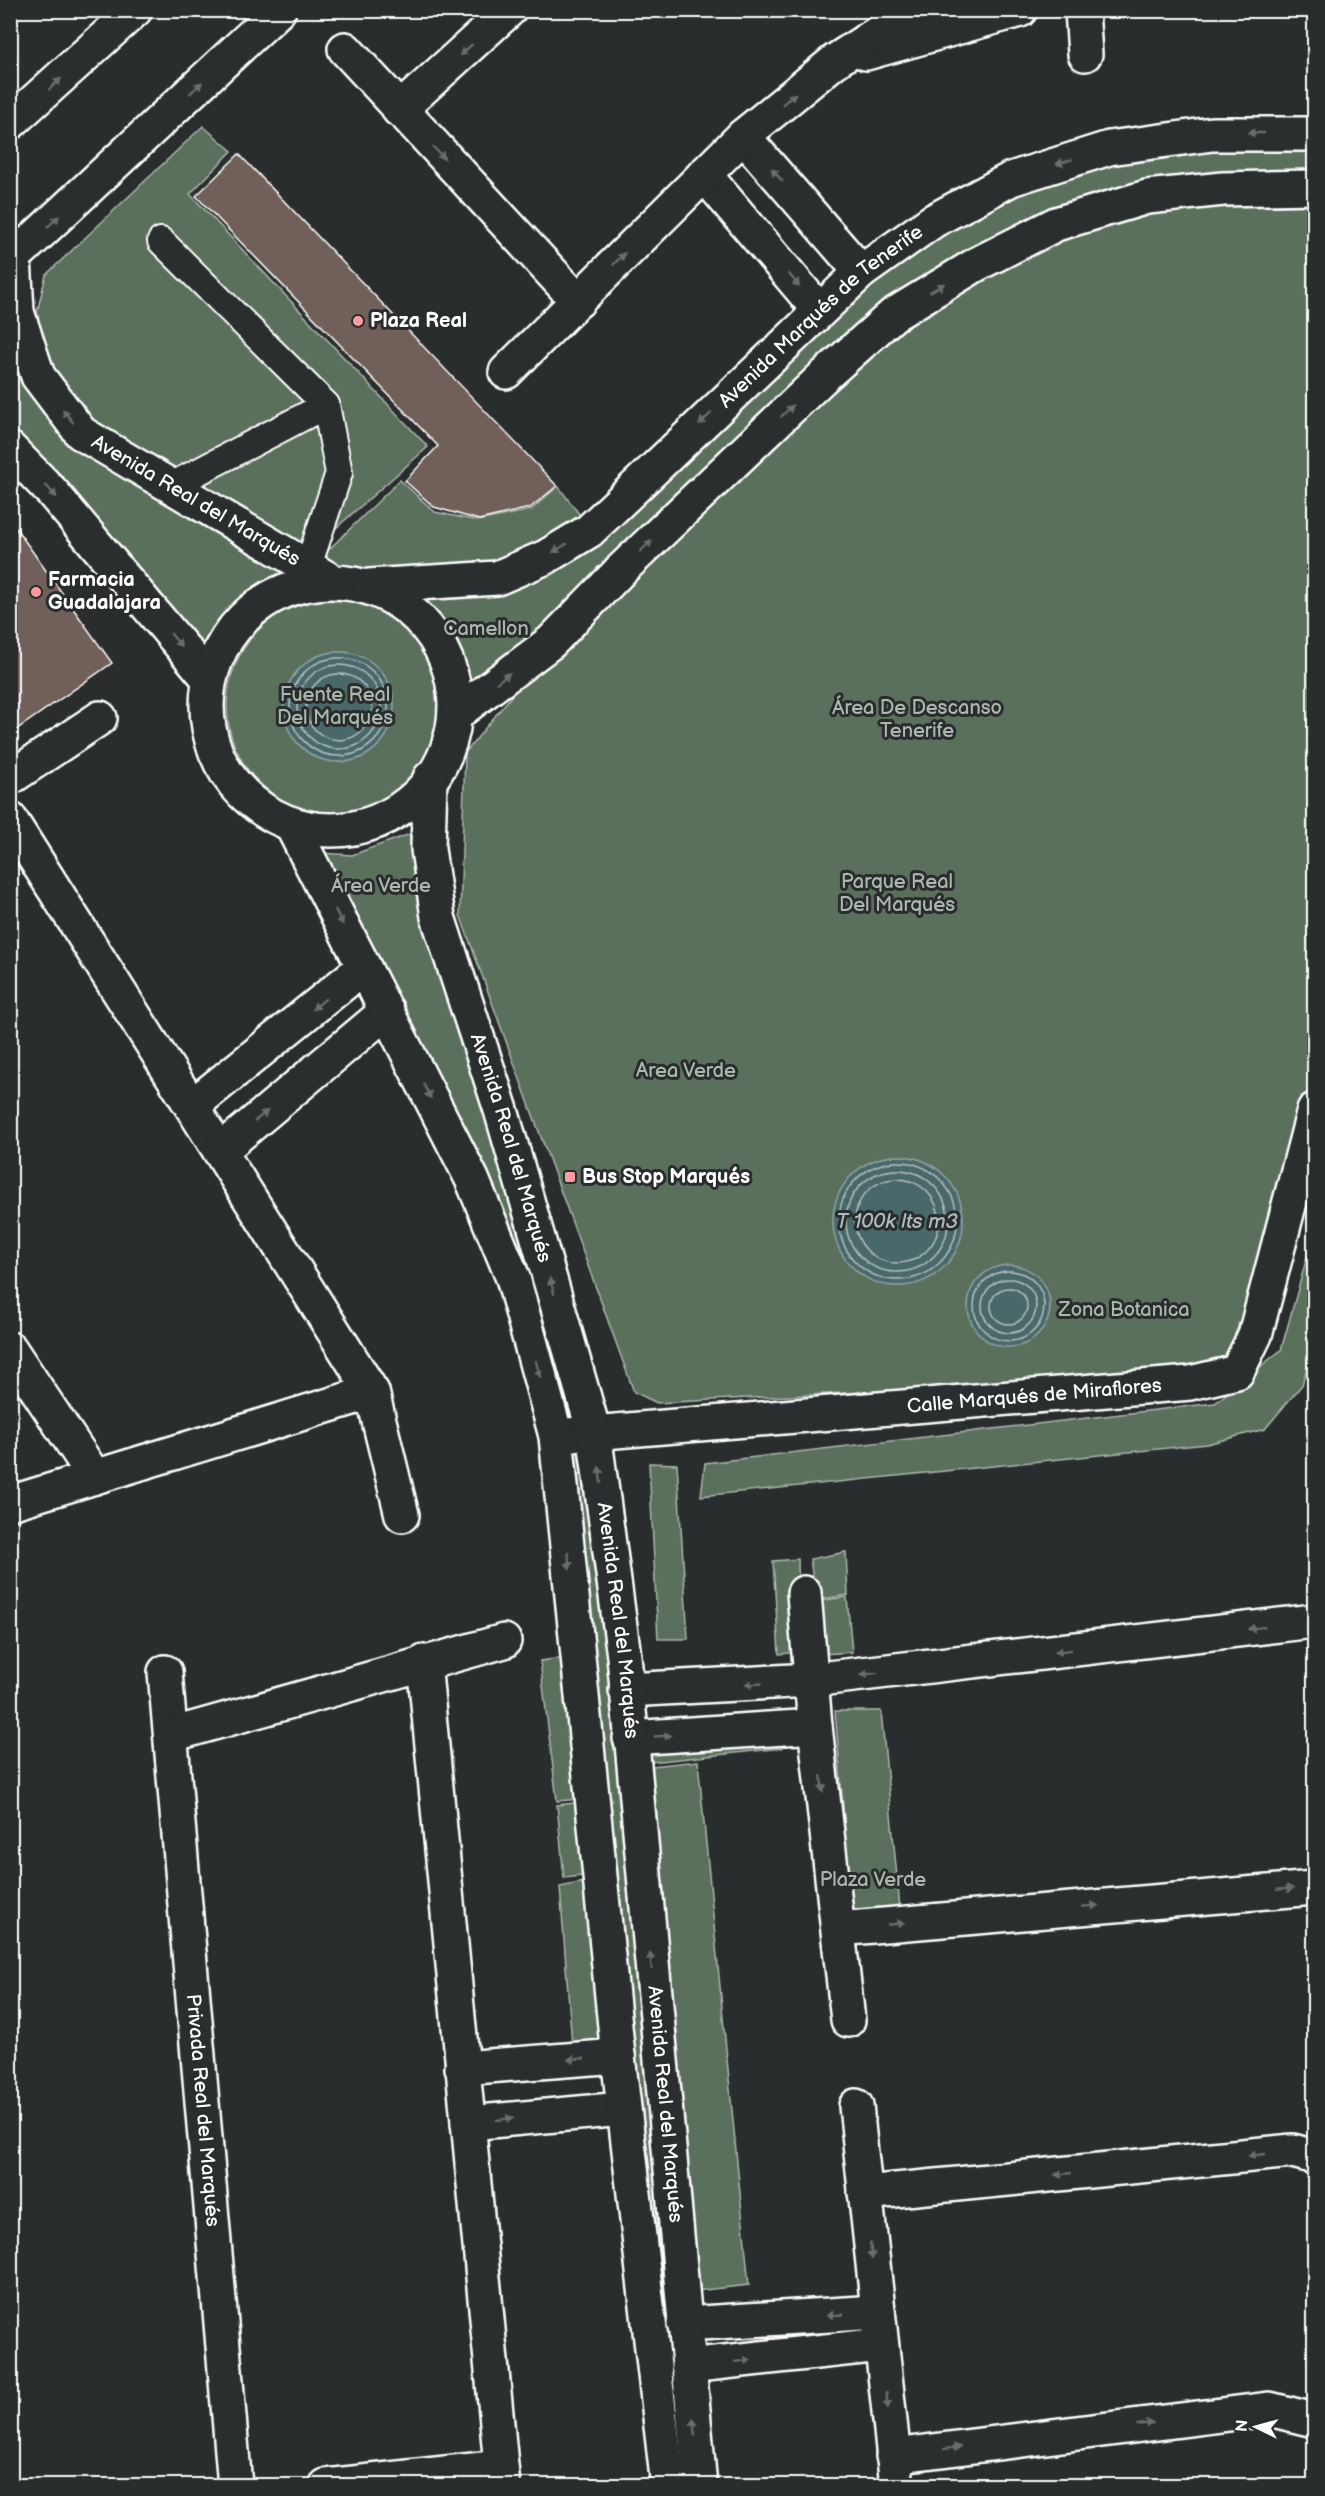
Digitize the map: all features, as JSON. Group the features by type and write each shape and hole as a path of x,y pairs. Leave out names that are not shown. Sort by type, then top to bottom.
{"street":[{"path":"10,123 135,10"},
{"path":"12,256 279,10"},
{"path":"399,111 509,10"},
{"path":"506,372 743,136 836,61 913,10"},
{"path":"836,61 1020,10"},
{"path":"1082,10 1085,54"},
{"path":"345,49 399,111 578,301"},
{"name":"Avenida Marqués de Tenerife","path":"369,586 497,578 546,557 589,531 861,272 933,221 1011,178 1098,152 1212,134 1314,134"},
{"path":"743,136 861,272"},
{"path":"704,174 819,310"},
{"path":"457,713 448,659 417,614 369,586 319,573 252,609 225,640 209,679 210,741 240,795 293,828 327,833 361,830 398,814 430,778 457,713 551,642 630,561 822,378 893,315 977,264 1056,224 1147,197 1223,189 1314,187"},
{"name":"Avenida Real del Marqués","path":"12,256 17,312 38,375 81,433 319,573"},
{"path":"10,449 52,492 209,679"},
{"path":"10,778 100,718"},
{"name":"Avenida Real del Marqués","path":"430,778 428,849 438,917 501,1110 594,1432 624,1656 700,2486"},
{"path":"10,819 372,1392 402,1515"},
{"name":"Avenida Real del Marqués","path":"293,828 472,1179 513,1278 556,1436 623,2109 668,2486"},
{"path":"192,1106 364,967"},
{"path":"220,1151 387,1011"},
{"name":"Calle Marqués de Miraflores","path":"556,1436 1190,1383 1237,1372 1256,1335 1314,1110"},
{"path":"10,1348 95,1477"},
{"path":"10,1503 372,1392"},
{"path":"804,1593 815,1726 848,2020"},
{"path":"626,1690 811,1680 1314,1621"},
{"path":"171,1735 504,1641"},
{"path":"327,2486 502,2476 424,1662"},
{"name":"Privada Real del Marqués","path":"165,1672 235,2486"},
{"path":"630,1738 815,1726"},
{"path":"838,1929 1314,1888"},
{"path":"462,2068 618,2056"},
{"path":"856,2106 895,2470 1269,2409 1314,2420"},
{"path":"468,2123 623,2109"},
{"path":"865,2193 1293,2151 1314,2157"},
{"path":"684,2324 878,2312"},
{"path":"688,2366 881,2345"}],"lane":[{"path":"161,241 326,405 339,473 319,573"},
{"path":"171,486 326,405"}],"green space":[{"path":"203,126 232,151 190,194 428,447 303,557 82,432 49,369 37,312 46,275"},
{"name":"Camellon","path":"1314,138 1314,180 1055,218 793,402 461,701 457,660 420,611 386,592 590,539 934,228 1109,155"},
{"name":"Parque Real Del Marqués","path":"1314,191 1314,1086 1233,1372 657,1403 634,1392 460,915 465,753 553,645 895,317 1058,227"},
{"path":"10,326 28,375 289,574 235,604 201,660 11,444"},
{"path":"400,480 435,512 478,521 531,510 558,486 589,527 545,554 369,582 330,577 314,564"},
{"name":"Fuente Real Del Marqués","path":"324,598 346,598 376,606 395,616 412,629 425,646 435,665 443,695 443,717 435,747 425,766 412,783 395,796 366,810 346,814 324,814 304,810 284,801 266,790 251,775 231,737 227,717 227,695 231,675 240,655 251,637 266,622 304,602"},
{"name":"Área Verde","path":"410,834 425,925 584,1419 558,1424 322,853 352,855"},
{"path":"1314,1232 1314,1344 1302,1385 1265,1429 1207,1444 701,1496 705,1463 1215,1403 1281,1350"},
{"path":"592,1448 695,2485 665,2485 565,1452"},
{"path":"649,1463 677,1464 688,1639 658,1639"},
{"path":"846,1552 848,1595 816,1600 810,1559"},
{"path":"798,1559 800,1652 779,1654 773,1561"},
{"path":"847,1597 852,1652 823,1654 818,1601"},
{"path":"570,1657 581,1799 557,1801 540,1661"},
{"name":"Plaza Verde","path":"835,1711 881,1711 900,1908 852,1916"},
{"path":"780,1736 782,1748 642,1763 641,1751"},
{"path":"698,1761 749,2285 695,2291 643,1767"},
{"path":"584,1802 591,1875 564,1878 557,1805"},
{"path":"589,1881 603,2043 572,2045 560,1887"}],"water":[{"path":"339,652 360,656 378,668 390,686 394,707 390,728 378,746 360,758 339,762 318,758 300,746 288,728 284,707 288,686 300,668 318,656"},
{"name":"T 100k lts m3","path":"898,1156 923,1161 944,1175 958,1196 963,1221 958,1246 944,1267 923,1281 898,1286 873,1281 852,1267 838,1246 833,1221 838,1196 852,1175 873,1161"},
{"path":"1009,1265 1025,1268 1038,1277 1047,1290 1050,1306 1047,1322 1038,1335 1025,1344 1009,1347 993,1344 980,1335 971,1322 968,1306 971,1290 980,1277 993,1268"}],"building":[{"name":"Plaza Real","path":"239,154 557,486 530,508 479,520 434,507 405,481 438,446 196,196"},
{"name":"Farmacia Guadalajara","path":"10,520 112,663 10,734"}],"place":[{"name":"Plaza Real","path":"358,321"},
{"name":"Farmacia Guadalajara","path":"36,592"},
{"name":"Bus Stop Marqués","path":"570,1177"}],"park label":[{"name":"Área De Descanso Tenerife","path":"917,720"},
{"name":"Area Verde","path":"686,1071"},
{"name":"Zona Botanica","path":"1124,1310"}]}
